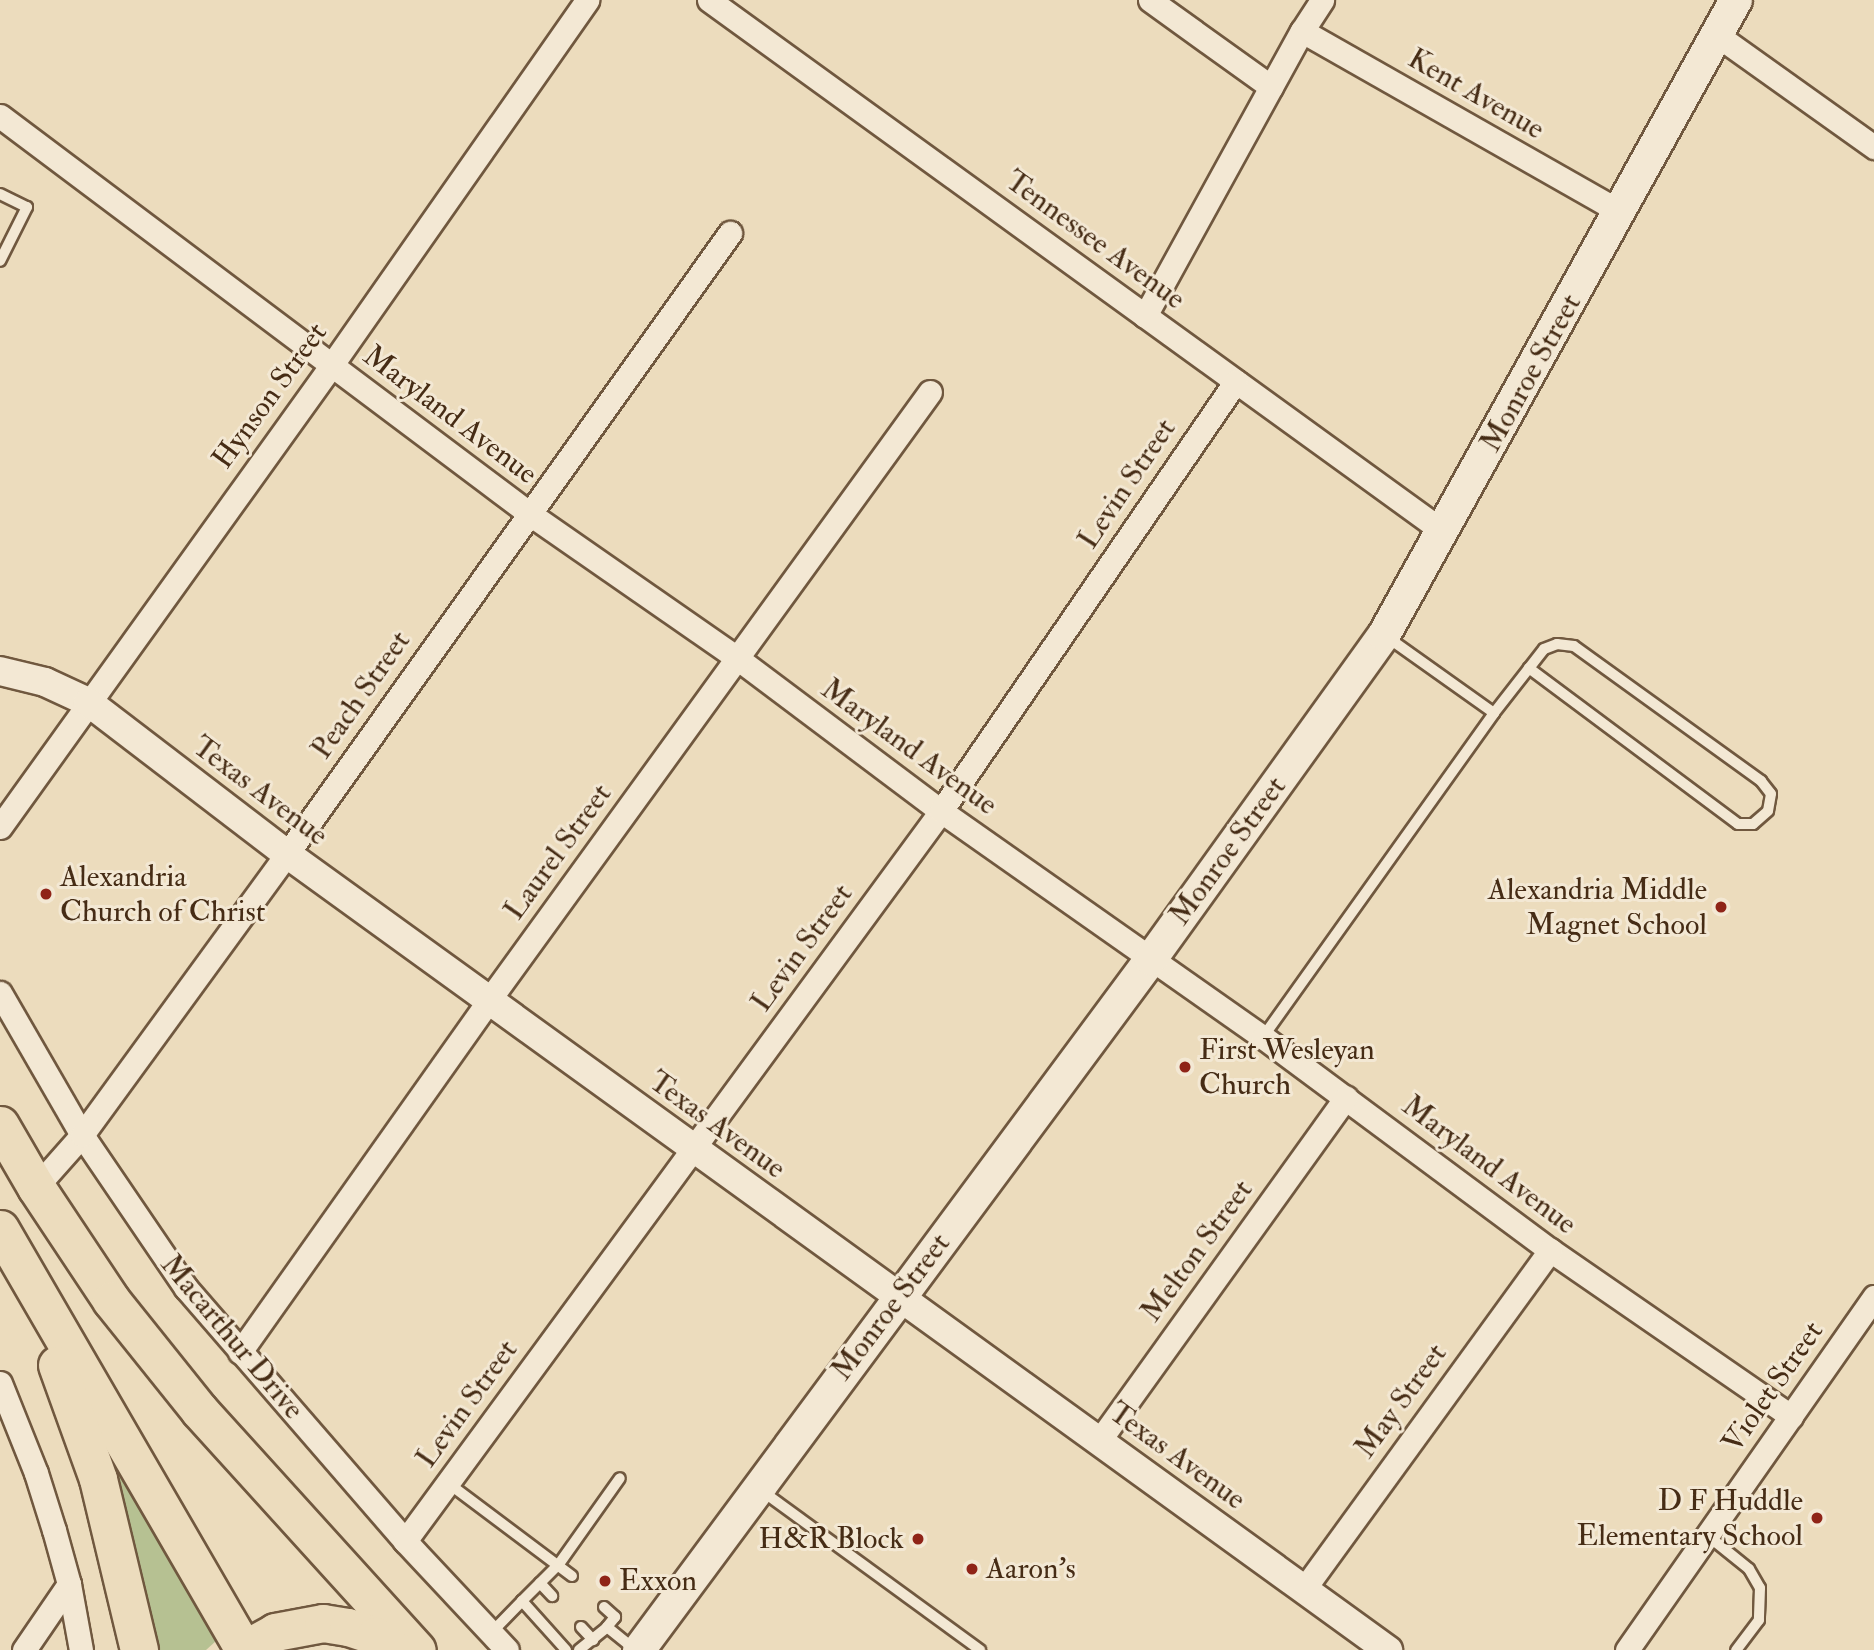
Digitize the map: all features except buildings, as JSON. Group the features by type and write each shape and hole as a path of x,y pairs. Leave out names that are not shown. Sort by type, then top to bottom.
{"highway":[{"path":"0,1125 36,1188 111,1300 199,1410 417,1650"},
{"path":"0,1229 244,1650 275,1632 323,1623 348,1627 375,1636 396,1650"},
{"path":"0,1240 53,1353 98,1479 139,1650"}],"main road":[{"name":"Monroe Street","path":"637,1650 1151,959 1384,635 1444,532 1736,0"}],"street":[{"name":"Hynson Street","path":"0,827 331,366 587,0"},
{"name":"Tennessee Avenue","path":"709,0 1444,532"},
{"path":"1150,0 1271,88"},
{"path":"1146,316 1302,31 1322,0"},
{"name":"Kent Avenue","path":"1302,31 1620,212"},
{"path":"1717,35 1874,147"},
{"name":"Maryland Avenue","path":"0,116 530,513 737,659 941,811 1346,1097 1549,1250 1791,1416"},
{"name":"Peach Street","path":"36,1188 82,1135 287,854 730,233"},
{"name":"Levin Street","path":"405,1541 941,811 1236,381"},
{"name":"Laurel Street","path":"240,1352 489,1000 930,392"},
{"name":"Texas Avenue","path":"0,671 45,682 88,702 287,854 1388,1650"},
{"name":"Macarthur Drive","path":"0,993 82,1135 186,1289 405,1541 507,1650"},
{"name":"Melton Street","path":"1099,1441 1346,1097"},
{"name":"May Street","path":"1304,1589 1549,1250"},
{"name":"Violet Street","path":"1631,1648 1874,1297"},
{"path":"0,1383 36,1473 69,1584 81,1650"},
{"path":"24,1650 69,1584"}],"lane":[{"path":"0,194 27,207 0,261"},
{"path":"1384,635 1494,713"},
{"path":"1263,1037 1494,713 1529,668 1544,649 1557,644 1574,646 1761,781 1771,794 1768,811 1754,824 1738,824 1529,668"},
{"path":"491,1633 559,1564 620,1478"},
{"path":"448,1483 572,1576"},
{"path":"758,1488 980,1650"},
{"path":"1707,1535 1749,1569 1760,1588 1759,1620 1736,1650"},
{"path":"540,1583 552,1596"},
{"path":"522,1601 566,1650"},
{"path":"579,1650 615,1617 604,1607"},
{"path":"581,1627 593,1640"},
{"path":"607,1627 637,1650"}],"green space":[{"path":"117,1470 216,1641 206,1650 157,1650"}],"place":[{"name":"Alexandria Church of Christ","path":"46,894"},
{"name":"Alexandria Middle Magnet School","path":"1721,907"},
{"name":"First Wesleyan Church","path":"1185,1067"},
{"name":"D F Huddle Elementary School","path":"1817,1518"},
{"name":"H&R Block","path":"918,1539"},
{"name":"Aaron's","path":"972,1569"},
{"name":"Exxon","path":"605,1581"}]}
